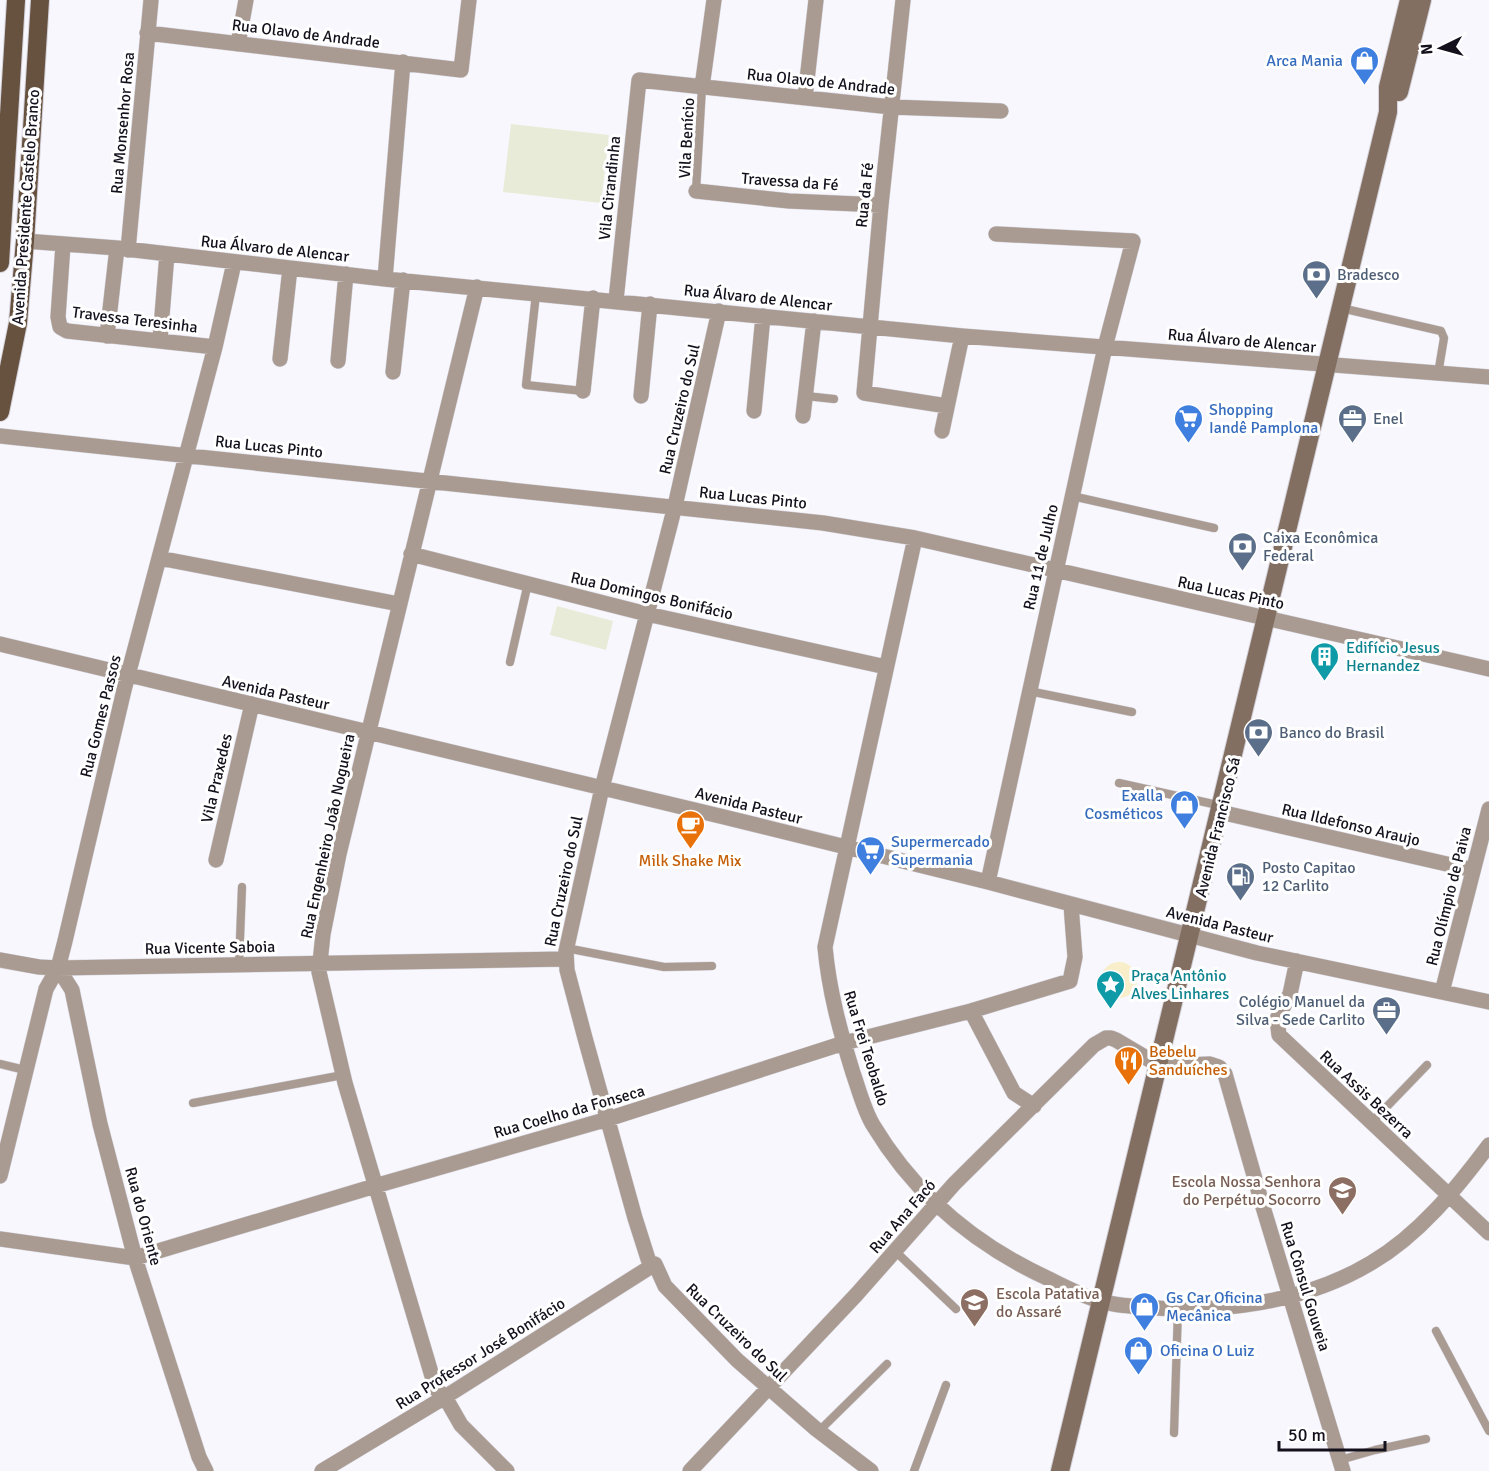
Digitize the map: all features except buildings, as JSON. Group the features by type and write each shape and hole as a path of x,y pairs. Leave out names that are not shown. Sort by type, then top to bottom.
{"main road":[{"name":"Avenida Presidente Castelo Branco","path":"0,263 16,0"},
{"name":"Avenida Presidente Castelo Branco","path":"0,412 18,323 40,0"},
{"name":"Avenida Francisco Sá","path":"1060,1471 1268,618 1388,112 1388,87 1409,0"},
{"name":"Avenida Francisco Sá","path":"1388,112 1400,90 1422,0"}],"street":[{"name":"Rua Monsenhor Rosa","path":"107,336 140,133 151,0"},
{"path":"238,44 246,0"},
{"name":"Rua Olavo de Andrade","path":"147,33 460,70 469,0"},
{"path":"702,87 714,0"},
{"path":"805,98 816,0"},
{"name":"Rua da Fé","path":"903,0 864,393 948,405"},
{"path":"385,279 403,62"},
{"name":"Rua Olavo de Andrade","path":"639,80 891,107 1001,111"},
{"name":"Vila Cirandinha","path":"616,300 639,80"},
{"name":"Travessa da Fé","path":"696,191 789,201 881,205"},
{"name":"Rua 11 de Julho","path":"988,882 1105,347 1133,241 996,234"},
{"name":"Rua Álvaro de Alencar","path":"25,241 122,249 385,279 536,292 962,336 1489,378"},
{"name":"Travessa Teresinha","path":"63,245 58,317 60,327 67,332 215,347"},
{"path":"160,340 167,254"},
{"name":"Rua Gomes Passos","path":"0,1176 46,989 58,968 128,676 215,347 234,263"},
{"path":"280,359 290,268"},
{"path":"338,361 346,274"},
{"path":"393,372 403,280"},
{"name":"Rua Engenheiro João Nogueira","path":"477,287 367,731 337,863 319,972 343,1075 432,1376 460,1425 507,1471"},
{"path":"583,391 593,298"},
{"path":"641,396 650,304"},
{"name":"Rua Cruzeiro do Sul","path":"719,311 675,506 602,788 566,953 608,1119 650,1262 655,1264 665,1286 769,1389 872,1471"},
{"path":"754,411 763,316"},
{"path":"803,416 814,321"},
{"path":"942,431 962,336"},
{"name":"Rua Lucas Pinto","path":"0,436 823,523 915,538 1055,572 1489,669"},
{"name":"Rua Frei Teobaldo","path":"915,538 825,947 828,979 844,1043 872,1123 889,1150 935,1205 969,1234 998,1253 1034,1273 1102,1302 1178,1309 1232,1306 1291,1296 1371,1263 1390,1251 1419,1226 1449,1195 1489,1145"},
{"name":"Rua Domingos Bonifácio","path":"411,554 647,614 886,667"},
{"path":"159,558 399,604"},
{"name":"Avenida Pasteur","path":"0,644 988,882 1257,953 1489,1002"},
{"name":"Vila Praxedes","path":"216,860 252,704"},
{"name":"Rua Ildefonso Araujo","path":"1221,809 1473,870"},
{"name":"Rua Olímpio de Paiva","path":"1442,992 1473,870 1486,832 1489,809"},
{"name":"Rua Coelho da Fonseca","path":"0,1239 135,1258 375,1185 608,1119 844,1043 971,1011 1070,981 1074,957 1071,905"},
{"name":"Rua Vicente Saboia","path":"0,960 58,968 239,965 566,953"},
{"name":"Rua Assis Bezerra","path":"1297,961 1290,994 1277,1019 1279,1035 1489,1233"},
{"name":"Rua do Oriente","path":"58,968 72,990 100,1124 135,1258 199,1457 206,1471"},
{"path":"971,1011 1014,1093 1034,1106"},
{"name":"Rua Ana Facó","path":"690,1471 769,1389 984,1152 1034,1106 1088,1049 1106,1038 1116,1040 1160,1066"},
{"name":"Rua Cônsul Gouveia","path":"1160,1066 1210,1064 1219,1067 1225,1074 1341,1466"},
{"name":"Rua Professor José Bonifácio","path":"322,1471 445,1397 655,1264"}],"lane":[{"name":"Vila Benício","path":"696,191 702,87"},
{"path":"536,292 526,385 583,391"},
{"path":"1341,308 1441,331 1444,338 1438,374"},
{"path":"806,396 834,399"},
{"path":"1072,496 1214,528"},
{"path":"510,662 528,583"},
{"path":"1029,690 1132,712"},
{"path":"1119,783 1221,809"},
{"path":"239,965 242,887"},
{"path":"566,953 664,967 712,966"},
{"path":"0,1064 25,1070"},
{"path":"1371,1123 1427,1065"},
{"path":"193,1103 343,1075"},
{"path":"895,1251 956,1309"},
{"path":"1174,1433 1178,1309"},
{"path":"1436,1331 1489,1431"},
{"path":"819,1431 887,1364"},
{"path":"914,1471 946,1385"},
{"path":"1341,1466 1375,1450 1426,1439"}],"green space":[{"path":"511,124 609,135 601,203 503,192"},
{"path":"557,606 613,621 606,650 550,635"}],"sand":[{"path":"1119,962 1132,967 1137,980 1132,993 1119,998 1106,993 1101,980 1106,967"}],"place":[{"name":"Arca Mania","path":"1364,86"},
{"name":"Bradesco","path":"1316,300"},
{"name":"Shopping Iandê Pamplona","path":"1188,444"},
{"name":"Enel","path":"1352,444"},
{"name":"Caixa Econômica Federal","path":"1242,572"},
{"name":"Edifício Jesus Hernandez","path":"1325,682"},
{"name":"Banco do Brasil","path":"1258,758"},
{"name":"Exalla Cosméticos","path":"1184,830"},
{"name":"Milk Shake Mix","path":"690,850"},
{"name":"Supermercado Supermania","path":"870,876"},
{"name":"Posto Capitao 12 Carlito","path":"1241,902"},
{"name":"Praça Antônio Alves Linhares","path":"1110,1010"},
{"name":"Colégio Manuel da Silva - Sede Carlito","path":"1386,1036"},
{"name":"Bebelu Sanduíches","path":"1128,1086"},
{"name":"Escola Nossa Senhora do Perpétuo Socorro","path":"1342,1216"},
{"name":"Escola Patativa do Assaré","path":"975,1328"},
{"name":"Gs Car Oficina Mecânica","path":"1145,1332"},
{"name":"Oficina O Luiz","path":"1139,1376"}]}
